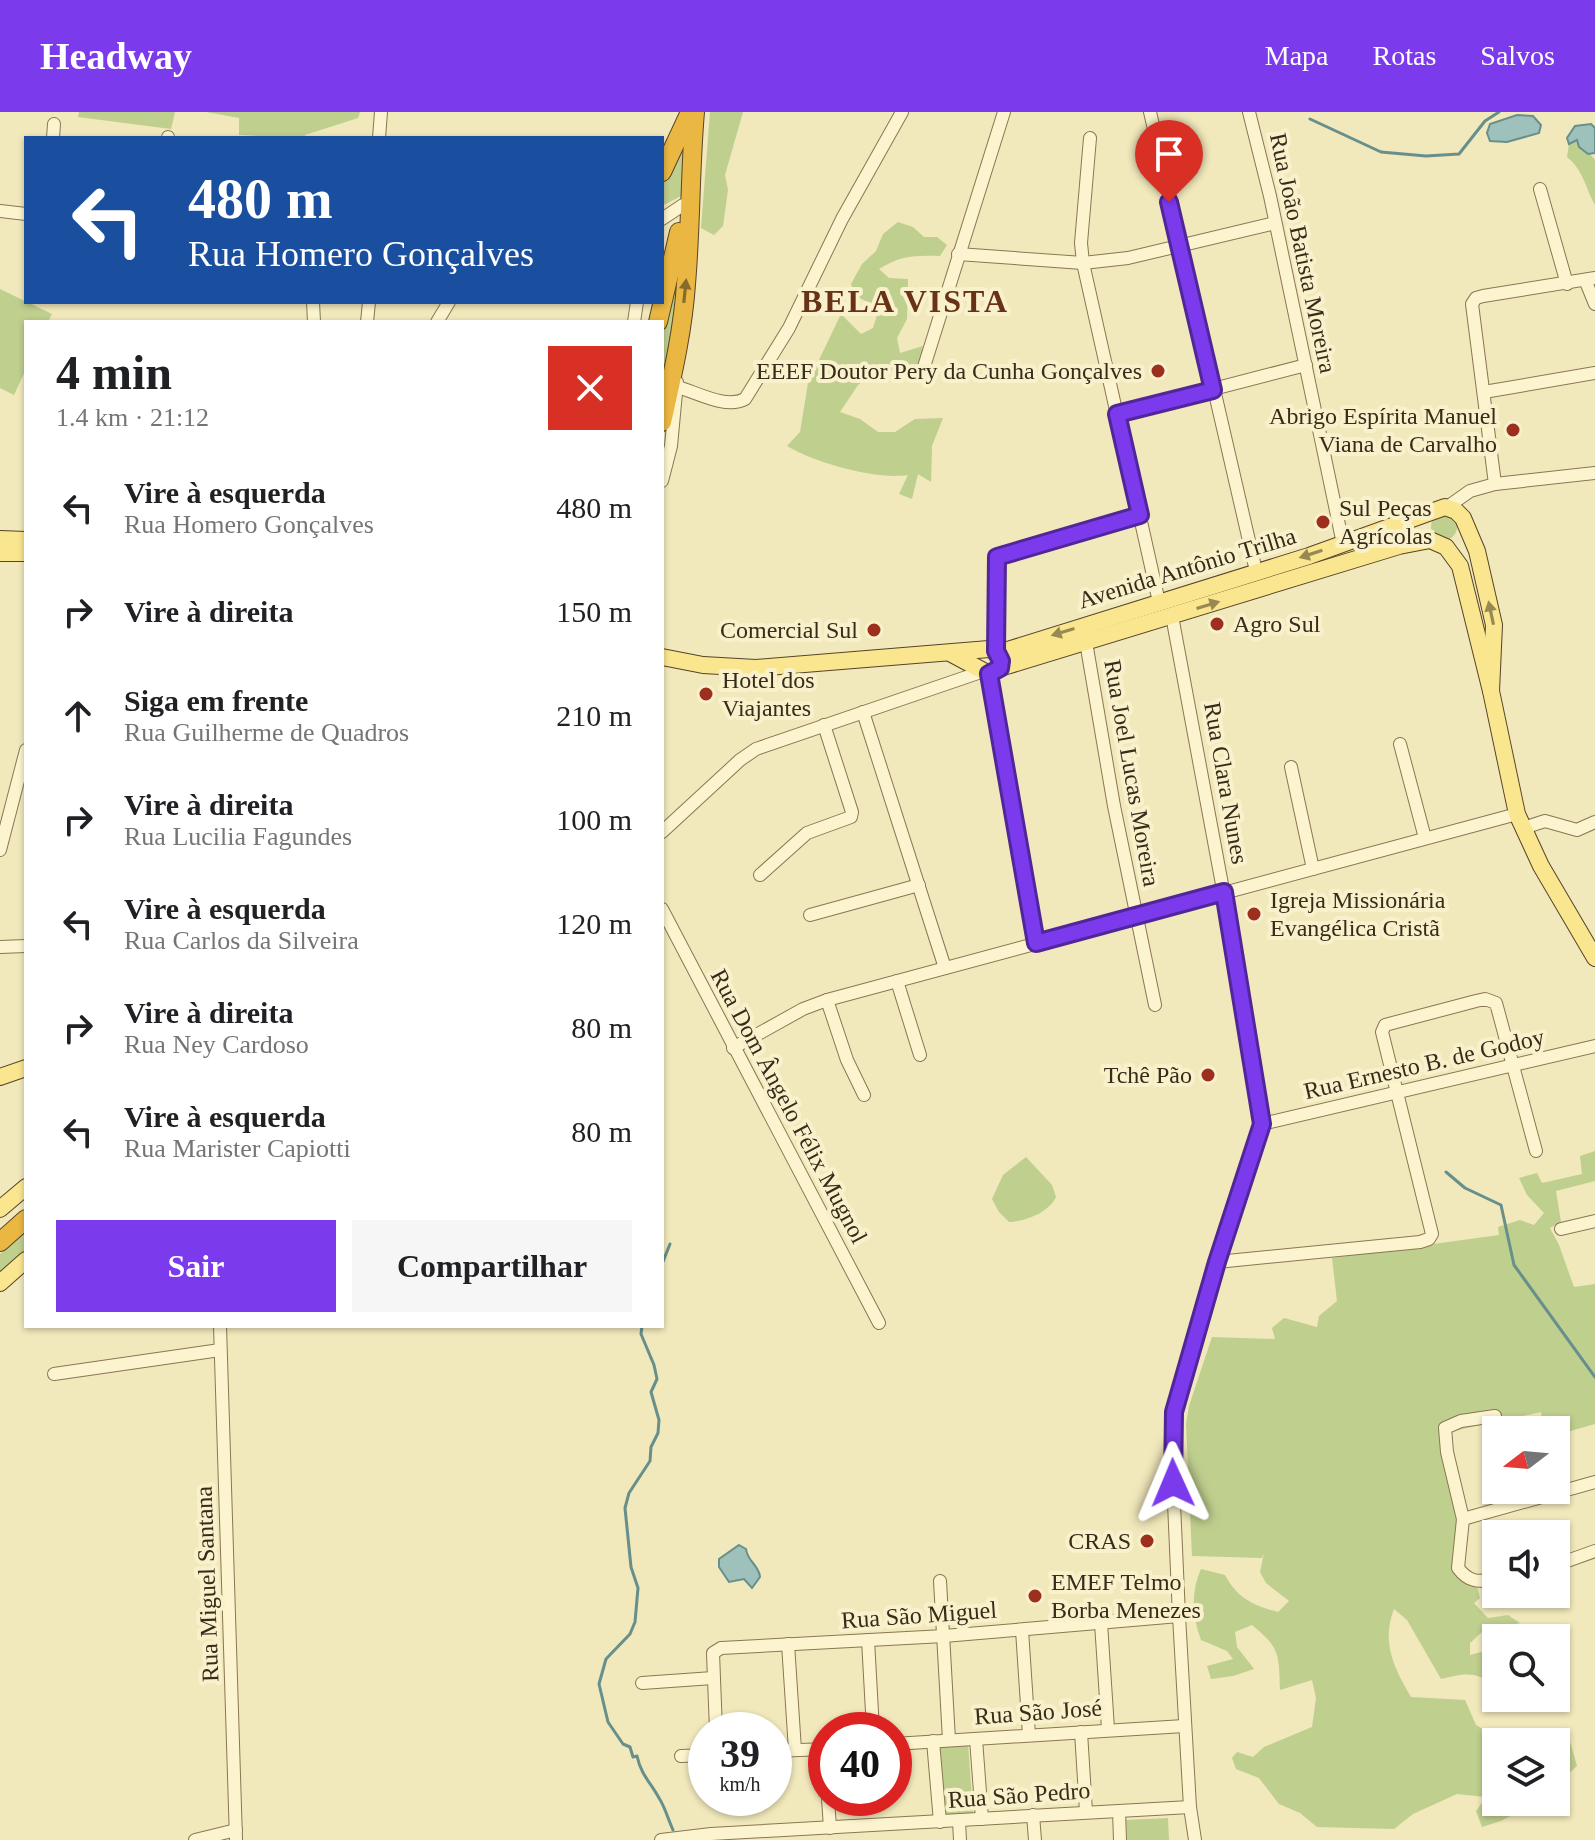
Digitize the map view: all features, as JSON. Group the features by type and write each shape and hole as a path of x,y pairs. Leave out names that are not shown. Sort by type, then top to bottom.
{"highway":[{"path":"664,168 693,112"},
{"path":"664,414 675,368 686,286 686,198 693,112"},
{"path":"664,300 686,198"},
{"path":"0,1242 24,1221"}],"main road":[{"name":"Avenida Antônio Trilha","path":"989,662 1442,508"},
{"path":"1491,691 1494,625 1477,551 1463,518 1456,511 1442,508 1427,519 1425,526 1460,566 1520,821 1541,866 1595,958"},
{"path":"1438,544 1452,546 1462,537 1463,518"},
{"path":"0,539 24,540"},
{"name":"Avenida Antônio Trilha","path":"989,662 1086,642 1387,549 1438,544"},
{"path":"0,553 24,553"},
{"path":"664,657 708,665 756,668 949,652 989,662"},
{"path":"0,1077 24,1069"},
{"path":"0,1209 24,1189"},
{"path":"0,1283 24,1262"}],"street":[{"path":"379,136 381,112"},
{"path":"678,387 726,402 745,399 789,328 842,219 902,112"},
{"path":"923,370 1004,112"},
{"path":"1150,112 1256,571"},
{"name":"Rua João Batista Moreira","path":"1249,112 1343,544"},
{"path":"53,136 54,124"},
{"path":"1090,138 1081,243 1083,263 1159,602"},
{"path":"1540,189 1567,284"},
{"path":"664,217 686,198"},
{"path":"0,211 24,214"},
{"path":"958,254 1083,263 1128,258 1275,223"},
{"path":"1495,484 1472,304 1476,298 1483,296 1591,280 1595,304"},
{"path":"1117,414 1306,365"},
{"path":"664,473 671,446 678,387 675,368"},
{"path":"1484,392 1595,373"},
{"path":"1442,508 1470,491 1495,484 1595,473"},
{"path":"1463,518 1470,491"},
{"path":"1036,943 989,662 997,557 1140,515"},
{"name":"Rua Clara Nunes","path":"1172,616 1224,892 1262,1124 1217,1262 1174,1412 1172,1458 1184,1726 1195,1840"},
{"name":"Rua Joel Lucas Moreira","path":"1086,642 1135,915 1155,1005"},
{"path":"664,830 756,749 863,712 989,662"},
{"path":"863,712 945,968"},
{"path":"760,875 807,833 846,820 852,812 824,725"},
{"path":"1400,744 1425,838"},
{"path":"0,850 24,758"},
{"path":"1291,767 1313,869"},
{"path":"733,1048 803,1009 827,1000 1425,838 1520,821 1545,821 1577,830 1595,822"},
{"path":"810,915 919,885"},
{"name":"Rua Dom Ângelo Félix Mugnol","path":"664,913 879,1323"},
{"path":"0,947 24,946"},
{"path":"897,981 920,1055"},
{"path":"827,1000 847,1060 864,1095"},
{"path":"1217,1262 1429,1239 1432,1234 1382,1032 1385,1025 1476,1001 1492,1000 1496,1003 1536,1151"},
{"name":"Rua Ernesto B. de Godoy","path":"1262,1124 1595,1046"},
{"path":"1561,1229 1595,1221"},
{"name":"Rua Miguel Santana","path":"220,1328 236,1835"},
{"path":"54,1374 220,1350"},
{"path":"1482,1418 1461,1421 1445,1428 1447,1452 1463,1519 1458,1568 1465,1577 1482,1581"},
{"path":"1463,1519 1595,1482"},
{"path":"1570,1560 1595,1551"},
{"path":"940,1581 949,1740"},
{"name":"Rua São Miguel","path":"713,1678 713,1653 721,1648 944,1636 1179,1616"},
{"path":"1101,1623 1108,1729"},
{"path":"1022,1630 1029,1735"},
{"path":"868,1640 872,1712"},
{"path":"788,1644 795,1750"},
{"path":"642,1683 713,1678 715,1712"},
{"name":"Rua São José","path":"912,1743 1184,1726"},
{"path":"1081,1732 1086,1812"},
{"path":"976,1739 982,1819"},
{"path":"933,1741 940,1822"},
{"path":"792,1750 808,1750"},
{"path":"681,1756 688,1756"},
{"name":"Rua São Pedro","path":"661,1840 805,1835 830,1828 1190,1807"},
{"path":"1119,1811 1120,1840"},
{"path":"1033,1815 1035,1840"},
{"path":"829,1816 830,1828"},
{"path":"959,1821 960,1840"},
{"path":"881,1826 882,1840"},
{"path":"195,1840 236,1835"}],"green space":[{"path":"79,112 175,112 171,129 78,117"},
{"path":"206,112 360,112 358,118 305,136 239,135 239,118"},
{"path":"710,112 743,112 725,175 728,190 723,226 714,235 701,228"},
{"path":"689,124 681,196 664,205 664,179"},
{"path":"1577,139 1595,160 1595,205 1581,174 1567,157 1569,144"},
{"path":"898,222 913,227 924,237 937,237 947,245 940,256 908,257 879,269 889,278 908,279 907,319 897,338 900,353 923,346 919,366 906,376 883,368 858,385 840,412 860,419 878,432 895,432 915,419 943,418 932,446 931,482 918,474 912,499 899,494 908,475 880,475 846,469 787,446 800,432 808,383 841,314 861,334 873,328 877,315 870,303 855,296 851,284 862,264 876,251 883,234"},
{"path":"683,254 664,391 664,321"},
{"path":"0,289 24,301 24,304 31,304 52,314 49,320 24,320 24,373 14,395 0,388"},
{"path":"1444,514 1453,518 1457,527 1453,536 1444,540 1435,536 1431,527 1435,518"},
{"path":"1595,1151 1595,1181 1556,1191 1561,1222 1550,1228 1574,1287 1595,1284 1595,1424 1570,1431 1570,1416 1542,1416 1541,1412 1522,1416 1482,1416 1482,1425 1443,1430 1462,1519 1456,1556 1476,1582 1480,1598 1474,1603 1488,1618 1508,1615 1520,1623 1482,1624 1482,1632 1470,1643 1470,1655 1482,1652 1482,1677 1470,1674 1441,1679 1407,1620 1394,1609 1390,1621 1391,1654 1411,1697 1465,1700 1476,1725 1482,1728 1482,1797 1457,1794 1413,1814 1394,1829 1317,1827 1300,1813 1279,1804 1259,1778 1236,1769 1232,1758 1237,1752 1253,1757 1264,1747 1312,1727 1316,1698 1312,1680 1280,1690 1279,1668 1273,1646 1252,1625 1235,1632 1237,1647 1254,1669 1211,1679 1207,1666 1233,1659 1227,1651 1201,1640 1196,1622 1194,1595 1201,1569 1225,1575 1241,1595 1261,1607 1278,1612 1289,1601 1266,1583 1260,1572 1264,1553 1262,1558 1192,1556 1186,1424 1212,1337 1275,1339 1272,1328 1284,1318 1317,1327 1319,1316 1337,1301 1332,1258 1499,1235 1498,1227 1520,1220 1534,1225 1544,1213 1527,1195 1519,1178 1537,1173 1542,1183 1582,1174 1580,1156"},
{"path":"1026,1157 1052,1185 1056,1197 1048,1208 1036,1215 1009,1222 992,1199 1003,1175"},
{"path":"24,1232 24,1254 0,1275 0,1254"},
{"path":"1570,1742 1577,1766 1570,1772"},
{"path":"968,1743 973,1813 944,1815 939,1746"},
{"path":"1482,1803 1482,1816 1510,1816 1482,1827 1476,1811"},
{"path":"1168,1818 1169,1840 1127,1840 1126,1820"}],"water":[{"path":"1517,115 1533,116 1541,125 1539,133 1507,142 1490,141 1487,133 1490,124"},
{"path":"1591,124 1595,128 1595,153 1588,154 1579,147 1577,140 1569,144 1567,138 1575,126"},
{"path":"739,1545 746,1549 748,1557 758,1569 760,1577 752,1588 744,1579 729,1582 719,1567 719,1559"}],"waterway":[{"path":"1310,119 1381,152 1426,156 1459,154 1485,121 1499,112"},
{"path":"1446,1172 1465,1188 1501,1205 1514,1265 1595,1377"},
{"path":"664,1259 670,1244"},
{"path":"642,1328 641,1334 657,1379 651,1392 659,1420 658,1433 651,1447 650,1461 629,1493 625,1508 631,1567 638,1588 635,1622 630,1634 606,1659 599,1684 608,1722 623,1744 630,1747 633,1757 637,1756 673,1830"}],"place":[{"name":"EEEF Doutor Pery da Cunha Gonçalves","path":"1158,371"},
{"name":"Abrigo Espírita Manuel Viana de Carvalho","path":"1513,430"},
{"name":"Sul Peças Agrícolas","path":"1323,522"},
{"name":"Agro Sul","path":"1217,624"},
{"name":"Comercial Sul","path":"874,630"},
{"name":"Hotel dos Viajantes","path":"706,694"},
{"name":"Igreja Missionária Evangélica Cristã","path":"1254,914"},
{"name":"Tchê Pão","path":"1208,1075"},
{"name":"CRAS","path":"1147,1541"},
{"name":"EMEF Telmo Borba Menezes","path":"1035,1596"}],"district":[{"name":"BELA VISTA","path":"905,301"}],"route":[{"path":"1169,202 1213,390 1117,414 1140,515 997,557 996,651 1001,661 1000,668 989,674 1036,943 1224,892 1262,1124 1217,1262 1174,1412 1173,1483"}]}
